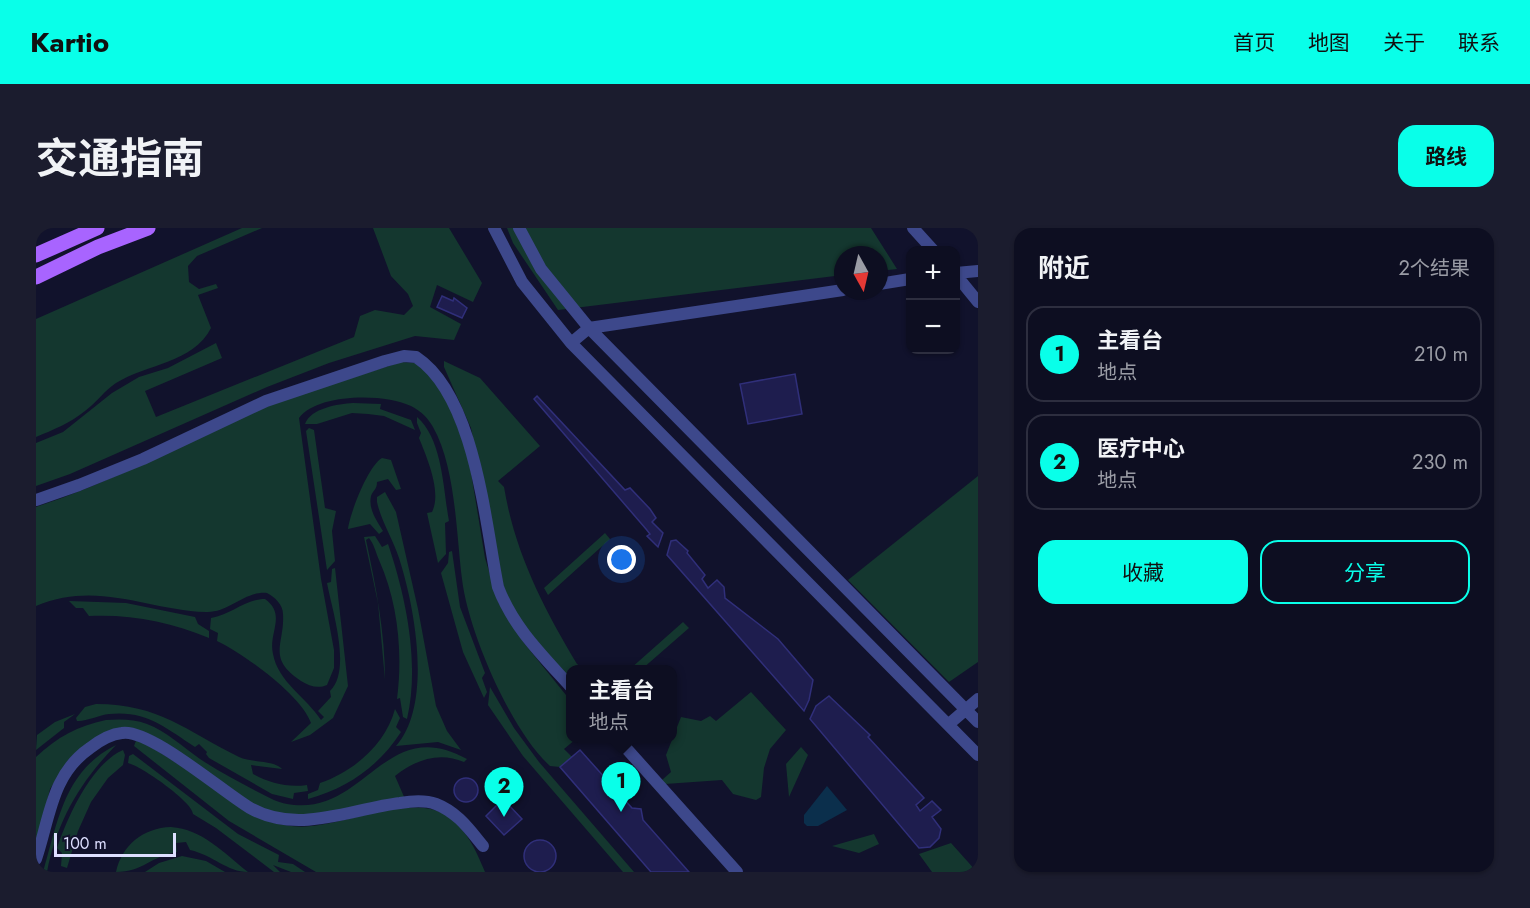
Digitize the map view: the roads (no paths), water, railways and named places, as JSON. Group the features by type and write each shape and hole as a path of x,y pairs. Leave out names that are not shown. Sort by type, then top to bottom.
{"main road":[{"path":"36,255 97,228"},
{"path":"36,277 98,247 148,228"}],"street":[{"path":"494,228 522,282 571,343 978,755"},
{"path":"519,228 541,269 589,328 978,722"},
{"path":"913,228 929,246"},
{"path":"960,273 978,271"},
{"path":"960,279 978,302"},
{"path":"888,283 906,280"},
{"path":"571,343 589,328 834,291"},
{"path":"36,500 132,463 266,401 385,361 404,356 416,357 444,386 470,444 498,587 504,603 524,634 566,681"},
{"path":"949,724 978,699"},
{"path":"36,859 51,803 63,774 79,756 97,743 124,732 137,734 154,742 238,800 266,816 287,821 304,821 392,804 424,801 436,804 458,816 483,846"},
{"path":"622,743 737,872"}],"water":[{"path":"827,786 847,810 818,826 807,826 804,823 804,815"}],"place":[{"name":"主看台","path":"621,812"},
{"name":"医疗中心","path":"504,817"}]}
